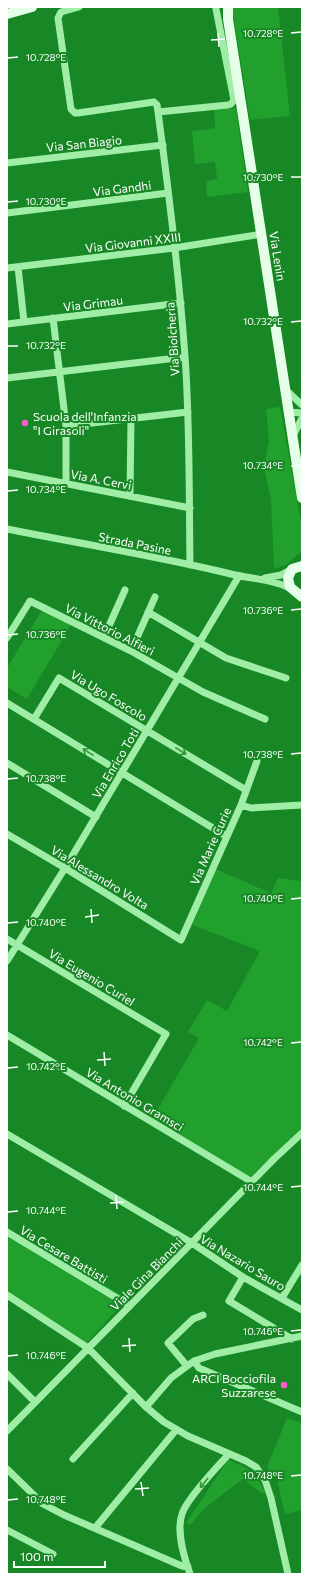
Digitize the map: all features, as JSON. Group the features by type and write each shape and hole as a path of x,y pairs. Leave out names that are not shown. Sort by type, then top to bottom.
{"main road":[{"path":"7,14 32,7"},
{"name":"Via Lenin","path":"228,7 228,19 302,498"},
{"name":"Via Lenin","path":"220,8 228,19"},
{"path":"298,566 288,578 290,588 302,597"}],"street":[{"path":"79,7 61,12 58,18 71,110 75,113 154,102 157,105 158,112 228,105 234,100 220,8"},
{"name":"Via Biolcheria","path":"158,112 181,303 185,357 188,412 190,565"},
{"name":"Via San Biagio","path":"7,162 163,145"},
{"name":"Via Gandhi","path":"7,213 168,193"},
{"name":"Via Giovanni XXIII","path":"7,268 174,248 262,234"},
{"path":"18,267 24,322"},
{"name":"Via Grimau","path":"7,324 181,303"},
{"path":"53,318 66,426 66,483"},
{"path":"7,378 185,357"},
{"path":"285,389 302,406 288,412"},
{"path":"66,426 188,412"},
{"path":"288,412 302,413"},
{"path":"292,438 302,418"},
{"path":"130,496 131,419"},
{"name":"Via A. Cervi","path":"7,472 190,508"},
{"name":"Strada Pasine","path":"7,529 280,583 290,588"},
{"path":"259,579 277,576 298,566"},
{"name":"Via Enrico Toti","path":"7,960 96,817 239,576"},
{"path":"104,637 125,590"},
{"path":"131,650 155,597"},
{"name":"Via Vittorio Alfieri","path":"7,638 30,601 131,650 204,692 265,719"},
{"path":"148,612 226,658 286,678"},
{"name":"Via Ugo Foscolo","path":"34,719 59,678 147,730"},
{"path":"7,703 226,836"},
{"path":"147,730 246,790"},
{"name":"Via Marie Curie","path":"181,940 241,805 257,761"},
{"path":"7,763 96,817"},
{"path":"241,805 251,808 302,805"},
{"name":"Via Alessandro Volta","path":"7,834 181,940"},
{"name":"Via Eugenio Curiel","path":"7,939 166,1034 124,1106"},
{"name":"Via Antonio Gramsci","path":"7,1035 252,1182"},
{"name":"Viale Gina Bianchi","path":"7,1431 302,1133"},
{"name":"Via Nazario Sauro","path":"7,1134 192,1243 243,1277 302,1310"},
{"name":"Via Cesare Battisti","path":"7,1232 130,1306"},
{"path":"282,1298 302,1265"},
{"path":"243,1277 229,1301 292,1339"},
{"path":"7,1295 88,1348 146,1407 176,1430 246,1461 256,1467 265,1480 271,1498 288,1574"},
{"path":"187,1366 168,1344 193,1319 203,1315"},
{"path":"146,1407 171,1378 194,1361 215,1354 302,1336"},
{"path":"194,1361 199,1368 302,1412"},
{"path":"7,1374 35,1402"},
{"path":"73,1459 133,1393"},
{"path":"95,1528 176,1430"},
{"path":"189,1570 180,1528 184,1509 229,1454"},
{"path":"7,1469 43,1504 64,1515 189,1570"},
{"path":"7,1530 53,1554"}],"green space":[{"path":"232,7 278,7 290,116 250,120"},
{"path":"236,108 248,192 207,197 206,181 217,179 215,162 195,164 192,131 215,128 214,110"},
{"path":"280,407 302,527 302,551 286,565 274,569 271,500 264,467 269,440 266,409"},
{"path":"42,610 71,625 27,699 7,687 7,668"},
{"path":"215,869 271,893 278,878 301,881 302,879 302,1130 249,1178 152,1119 199,1038 188,1032 207,1000 227,1011 260,951 192,925"},
{"path":"8,1231 127,1298 87,1343 7,1292"},
{"path":"287,1418 302,1423 302,1510 285,1514 277,1480 267,1467"},
{"path":"228,1460 251,1472 259,1481 266,1494 260,1492 243,1479 206,1507 190,1525 186,1523"}],"place":[{"name":"Scuola dell'Infanzia \"I Girasoli\"","path":"25,423"},
{"name":"ARCI Bocciofila Suzzarese","path":"284,1385"}]}
